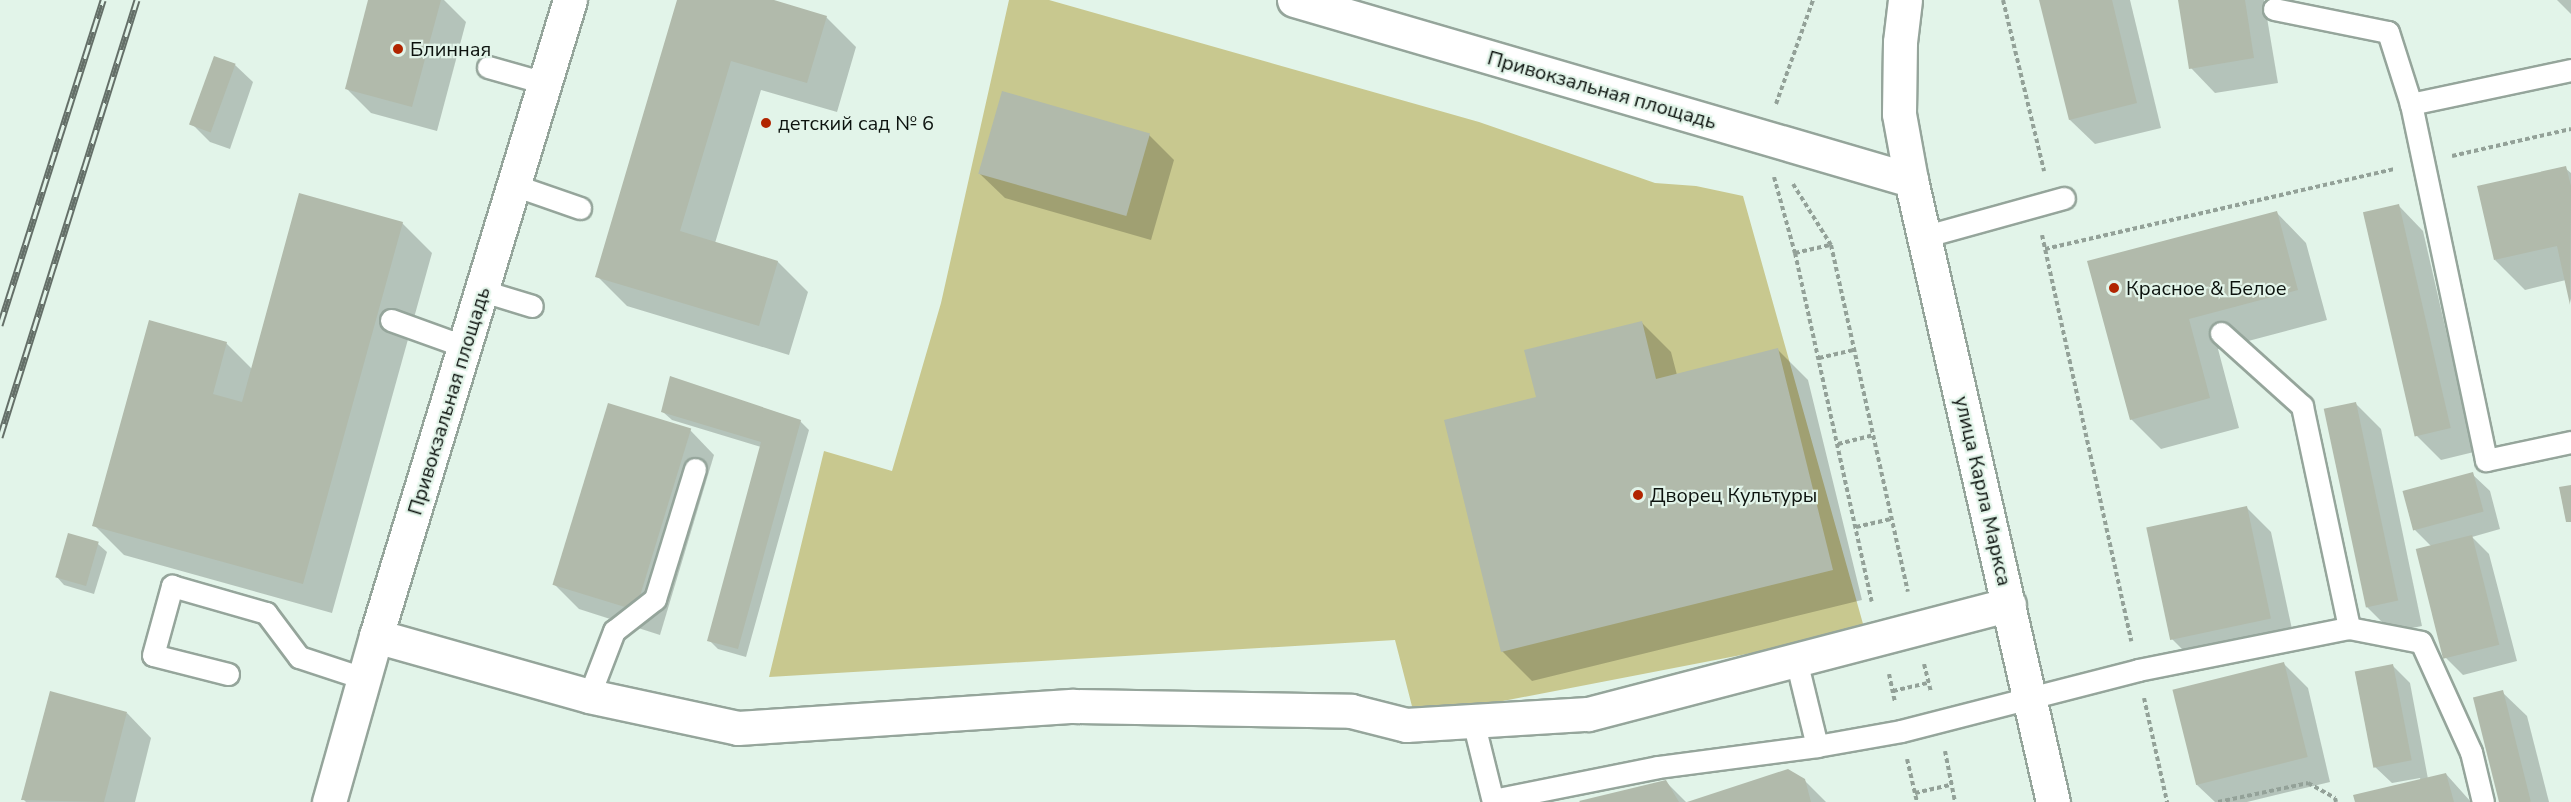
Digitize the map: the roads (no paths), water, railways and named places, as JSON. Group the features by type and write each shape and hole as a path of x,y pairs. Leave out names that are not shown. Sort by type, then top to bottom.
{"street":[{"name":"Привокзальная площадь","path":"329,802 366,679 376,636 570,0"},
{"name":"Привокзальная площадь","path":"1294,0 1911,180"},
{"name":"улица Карла Маркса","path":"1905,0 1900,42 1899,114 1911,180 1926,236 2053,802"},
{"path":"376,636 589,696 738,728 1073,706 1351,711 1406,725 1588,714 2009,604"}],"lane":[{"path":"2274,9 2388,32 2411,104 2486,460 2571,442"},
{"path":"488,67 545,83"},
{"path":"2411,104 2571,70"},
{"path":"514,185 580,208"},
{"path":"1926,236 2050,201"},
{"path":"483,291 532,306"},
{"path":"391,320 466,347"},
{"path":"2222,333 2302,406 2349,628"},
{"path":"589,696 614,631 655,599 695,469"},
{"path":"228,674 153,655 172,586 266,613 299,657 366,679"},
{"path":"1473,721 1493,801 1658,767 1817,746 1900,731 2138,670 2349,628 2421,642 2471,752 2483,802"},
{"path":"1796,660 1817,746"}],"railway":[{"path":"0,325 103,0"},
{"path":"0,437 137,0"}],"place":[{"name":"Блинная","path":"398,49"},
{"name":"детский сад № 6","path":"766,123"},
{"name":"Красное & Белое","path":"2114,288"},
{"name":"Дворец Культуры","path":"1638,495"}]}
